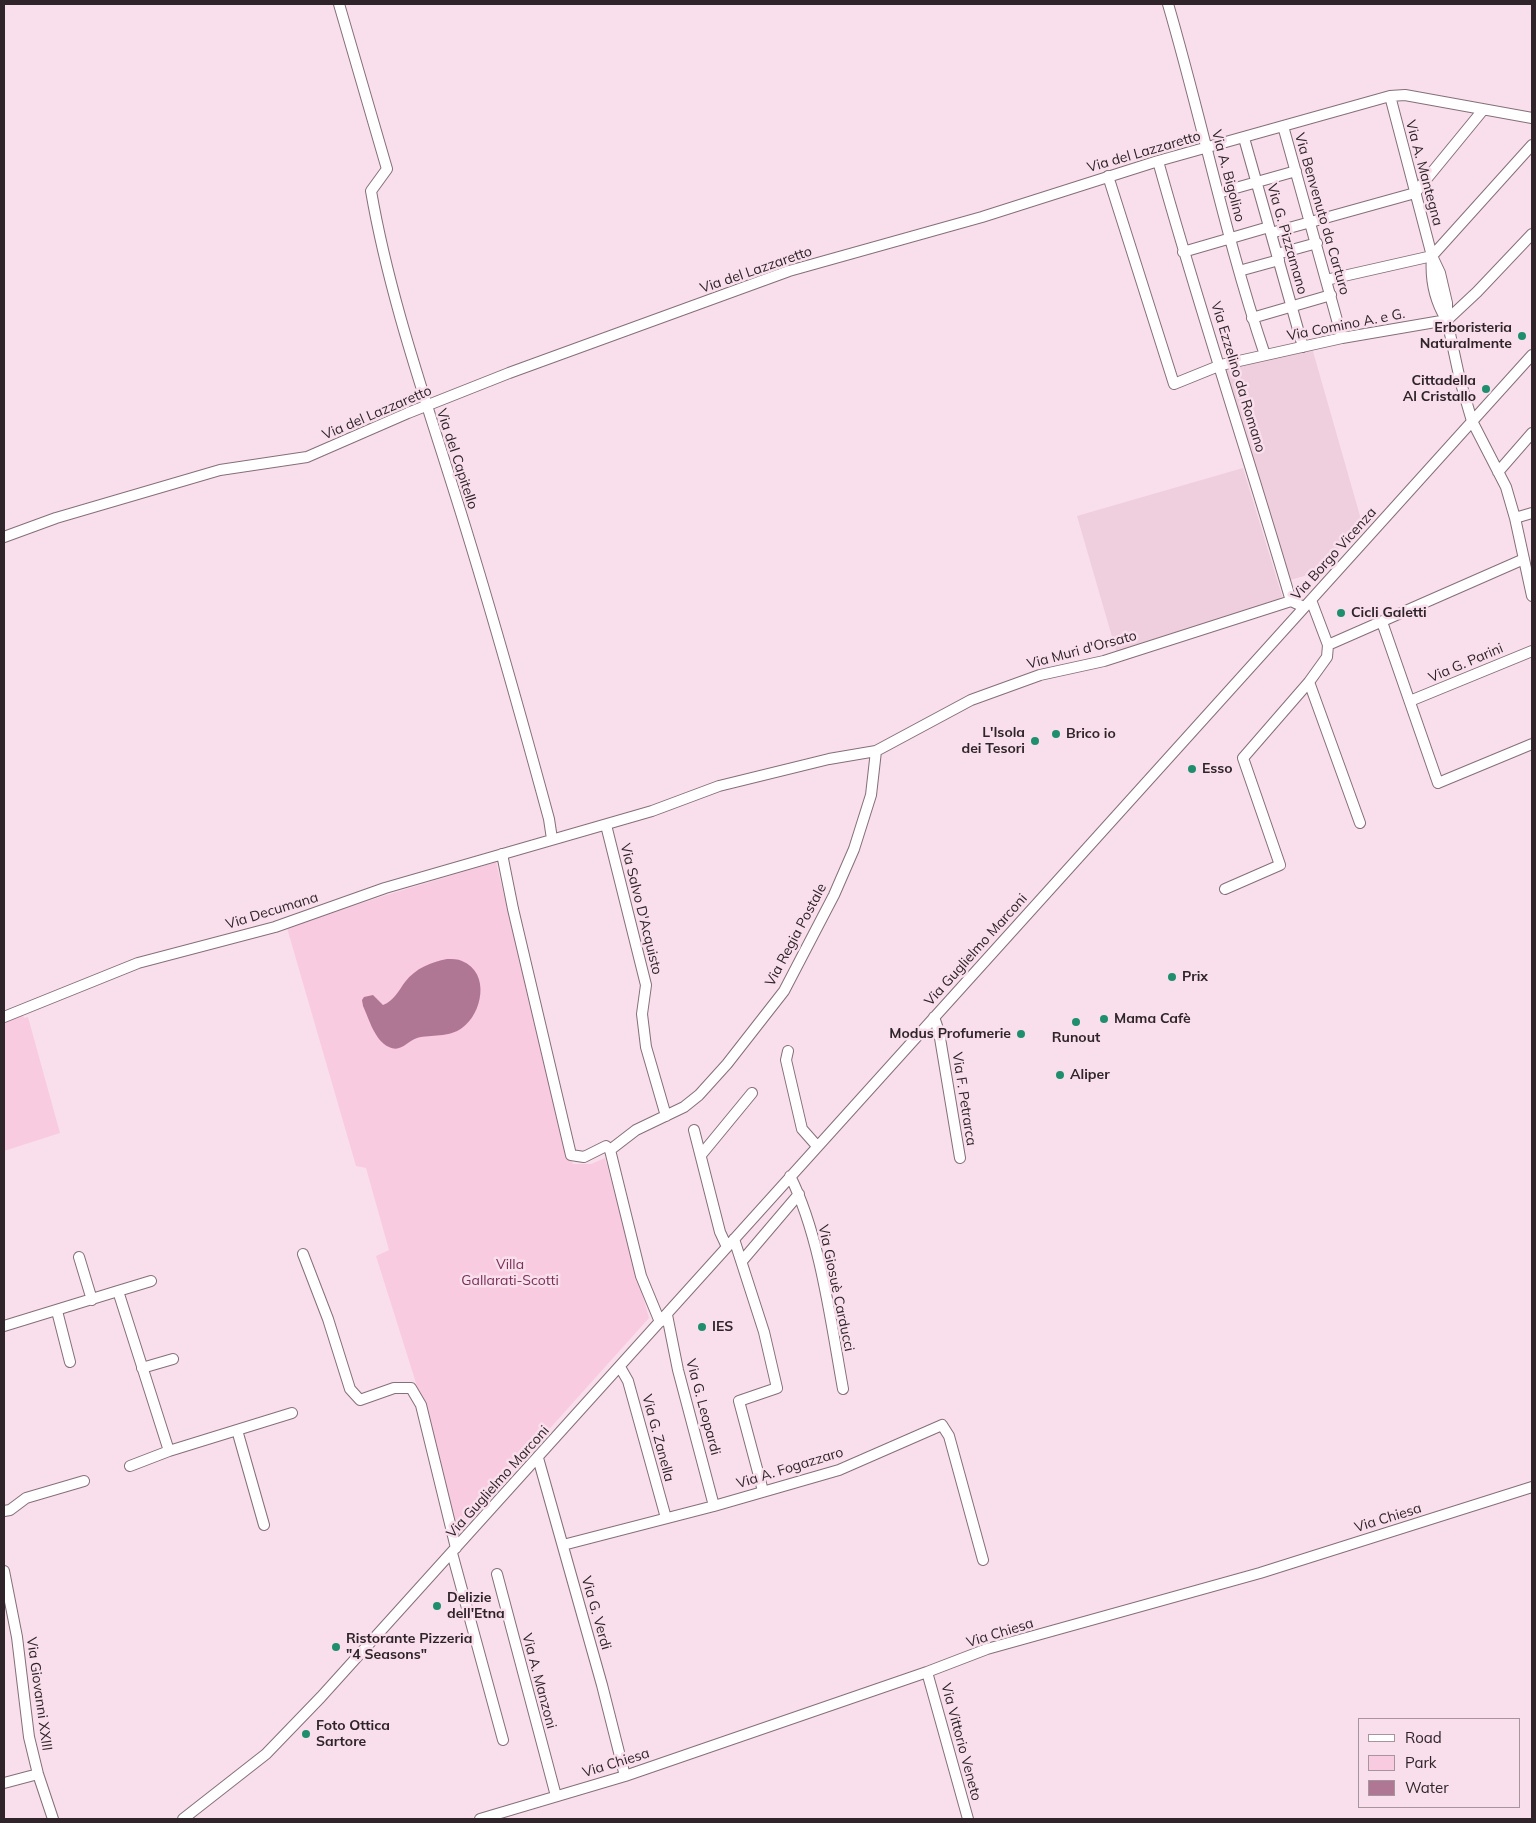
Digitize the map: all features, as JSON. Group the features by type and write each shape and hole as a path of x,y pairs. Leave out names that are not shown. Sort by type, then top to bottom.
{"street":[{"name":"Via del Capitello","path":"339,4 387,169 371,191 402,323 425,406 450,478 499,641 546,810 552,839"},
{"name":"Via A. Bigolino","path":"1168,4 1191,82 1206,149 1239,271 1265,355"},
{"name":"Via del Lazzaretto","path":"4,538 56,518 220,470 307,457 425,406 789,271 982,218 1158,161 1390,96 1405,95 1532,118"},
{"name":"Via A. Mantegna","path":"1390,96 1432,256 1440,273 1447,303 1447,320 1460,380 1472,421"},
{"path":"1184,252 1231,238 1311,222 1415,193 1483,110"},
{"name":"Via Benvenuto da Carturo","path":"1284,126 1342,338"},
{"name":"Via G. Pizzamano","path":"1244,138 1303,347"},
{"path":"1326,280 1432,256 1532,145"},
{"name":"Via Ezzelino da Romano","path":"1158,161 1291,601"},
{"path":"1218,193 1296,171"},
{"name":"Via Comino A. e G.","path":"1108,176 1174,384 1220,365 1342,338 1447,320"},
{"path":"1447,320 1477,292 1532,234"},
{"path":"1239,271 1316,243"},
{"path":"1252,318 1331,296"},
{"name":"Via Borgo Vicenza","path":"1154,772 1532,355"},
{"path":"1472,421 1506,487 1515,518 1532,596"},
{"path":"1498,472 1532,433"},
{"path":"1515,518 1532,513"},
{"path":"1328,645 1382,622 1428,599 1524,559"},
{"path":"1225,890 1280,865 1243,758 1327,657 1328,645 1307,604 1291,601"},
{"name":"Via Muri d'Orsato","path":"606,825 652,811 720,786 830,759 876,751 971,700 1031,678 1104,660 1291,601"},
{"path":"1382,622 1438,783 1532,744"},
{"name":"Via G. Parini","path":"1410,701 1532,651"},
{"path":"1308,682 1360,823"},
{"name":"Via Regia Postale","path":"502,854 512,909 571,1156 584,1157 606,1146 610,1150 636,1130 684,1107 699,1095 727,1064 784,991 834,895 854,849 871,794 876,751"},
{"name":"Via Guglielmo Marconi","path":"183,1819 266,1754 454,1551 1154,772"},
{"name":"Via Decumana","path":"4,1017 138,963 275,927 385,888 606,825"},
{"name":"Via Salvo D'Acquisto","path":"606,825 646,985 642,1014 646,1047 666,1116"},
{"name":"Via F. Petrarca","path":"934,1016 939,1032 960,1158"},
{"path":"788,1051 786,1060 802,1129 817,1146"},
{"path":"701,1155 752,1093"},
{"path":"694,1130 720,1232 731,1243 742,1261 764,1332 777,1388 739,1401 763,1491"},
{"path":"610,1150 641,1276 664,1318"},
{"name":"Via Giosuè Carducci","path":"790,1176 799,1194 816,1255 843,1388"},
{"path":"742,1261 799,1194"},
{"path":"303,1254 328,1319 350,1389 360,1400 394,1388 411,1388 421,1406 454,1551 503,1740"},
{"path":"79,1257 92,1300"},
{"path":"4,1326 152,1281"},
{"path":"118,1291 169,1451"},
{"path":"60,1310 70,1362"},
{"name":"Via G. Leopardi","path":"664,1318 714,1506"},
{"path":"142,1368 173,1360"},
{"name":"Via G. Zanella","path":"620,1367 628,1381 666,1518"},
{"path":"130,1466 169,1451 292,1413"},
{"name":"Via A. Fogazzaro","path":"563,1545 714,1506 839,1470 942,1425 949,1436 983,1560"},
{"path":"237,1430 264,1525"},
{"name":"Via G. Verdi","path":"538,1458 617,1740 625,1776"},
{"path":"4,1511 10,1510 26,1498 84,1480"},
{"name":"Via Chiesa","path":"480,1819 625,1776 927,1672 987,1649 1260,1573 1532,1487"},
{"name":"Via Giovanni XXIII","path":"4,1571 16,1637 29,1737 38,1774 53,1819"},
{"name":"Via A. Manzoni","path":"496,1574 556,1796"},
{"name":"Via Vittorio Veneto","path":"927,1672 968,1819"},
{"path":"4,1783 38,1774"}],"shaded area":[{"path":"1312,348 1362,523 1318,572 1290,580 1224,369"},
{"path":"1243,468 1282,596 1276,603 1117,654 1077,516"}],"green space":[{"name":"Villa Gallarati-Scotti","path":"496,862 565,1147 573,1164 591,1164 605,1158 649,1318 456,1533 421,1399 376,1256 389,1250 366,1168 356,1166 287,928 380,897"},
{"path":"22,1013 24,1018 28,1017 60,1133 4,1151 4,1021"}],"water":[{"path":"447,959 462,961 471,967 477,975 480,984 480,994 475,1013 469,1022 457,1031 446,1035 413,1039 397,1049 384,1044 376,1035 370,1023 363,1006 362,1000 364,997 373,995 383,1005 393,998 409,977 419,969"}],"place":[{"name":"Erboristeria Naturalmente","path":"1522,336"},
{"name":"Cittadella Al Cristallo","path":"1486,389"},
{"name":"Cicli Galetti","path":"1341,613"},
{"name":"Brico io","path":"1056,734"},
{"name":"L'Isola dei Tesori","path":"1035,741"},
{"name":"Esso","path":"1192,769"},
{"name":"Prix","path":"1172,977"},
{"name":"Mama Cafè","path":"1104,1019"},
{"name":"Runout","path":"1076,1022"},
{"name":"Modus Profumerie","path":"1021,1034"},
{"name":"Aliper","path":"1060,1075"},
{"name":"IES","path":"702,1327"},
{"name":"Delizie dell'Etna","path":"437,1606"},
{"name":"Ristorante Pizzeria \"4 Seasons\"","path":"336,1647"},
{"name":"Foto Ottica Sartore","path":"306,1734"}]}
